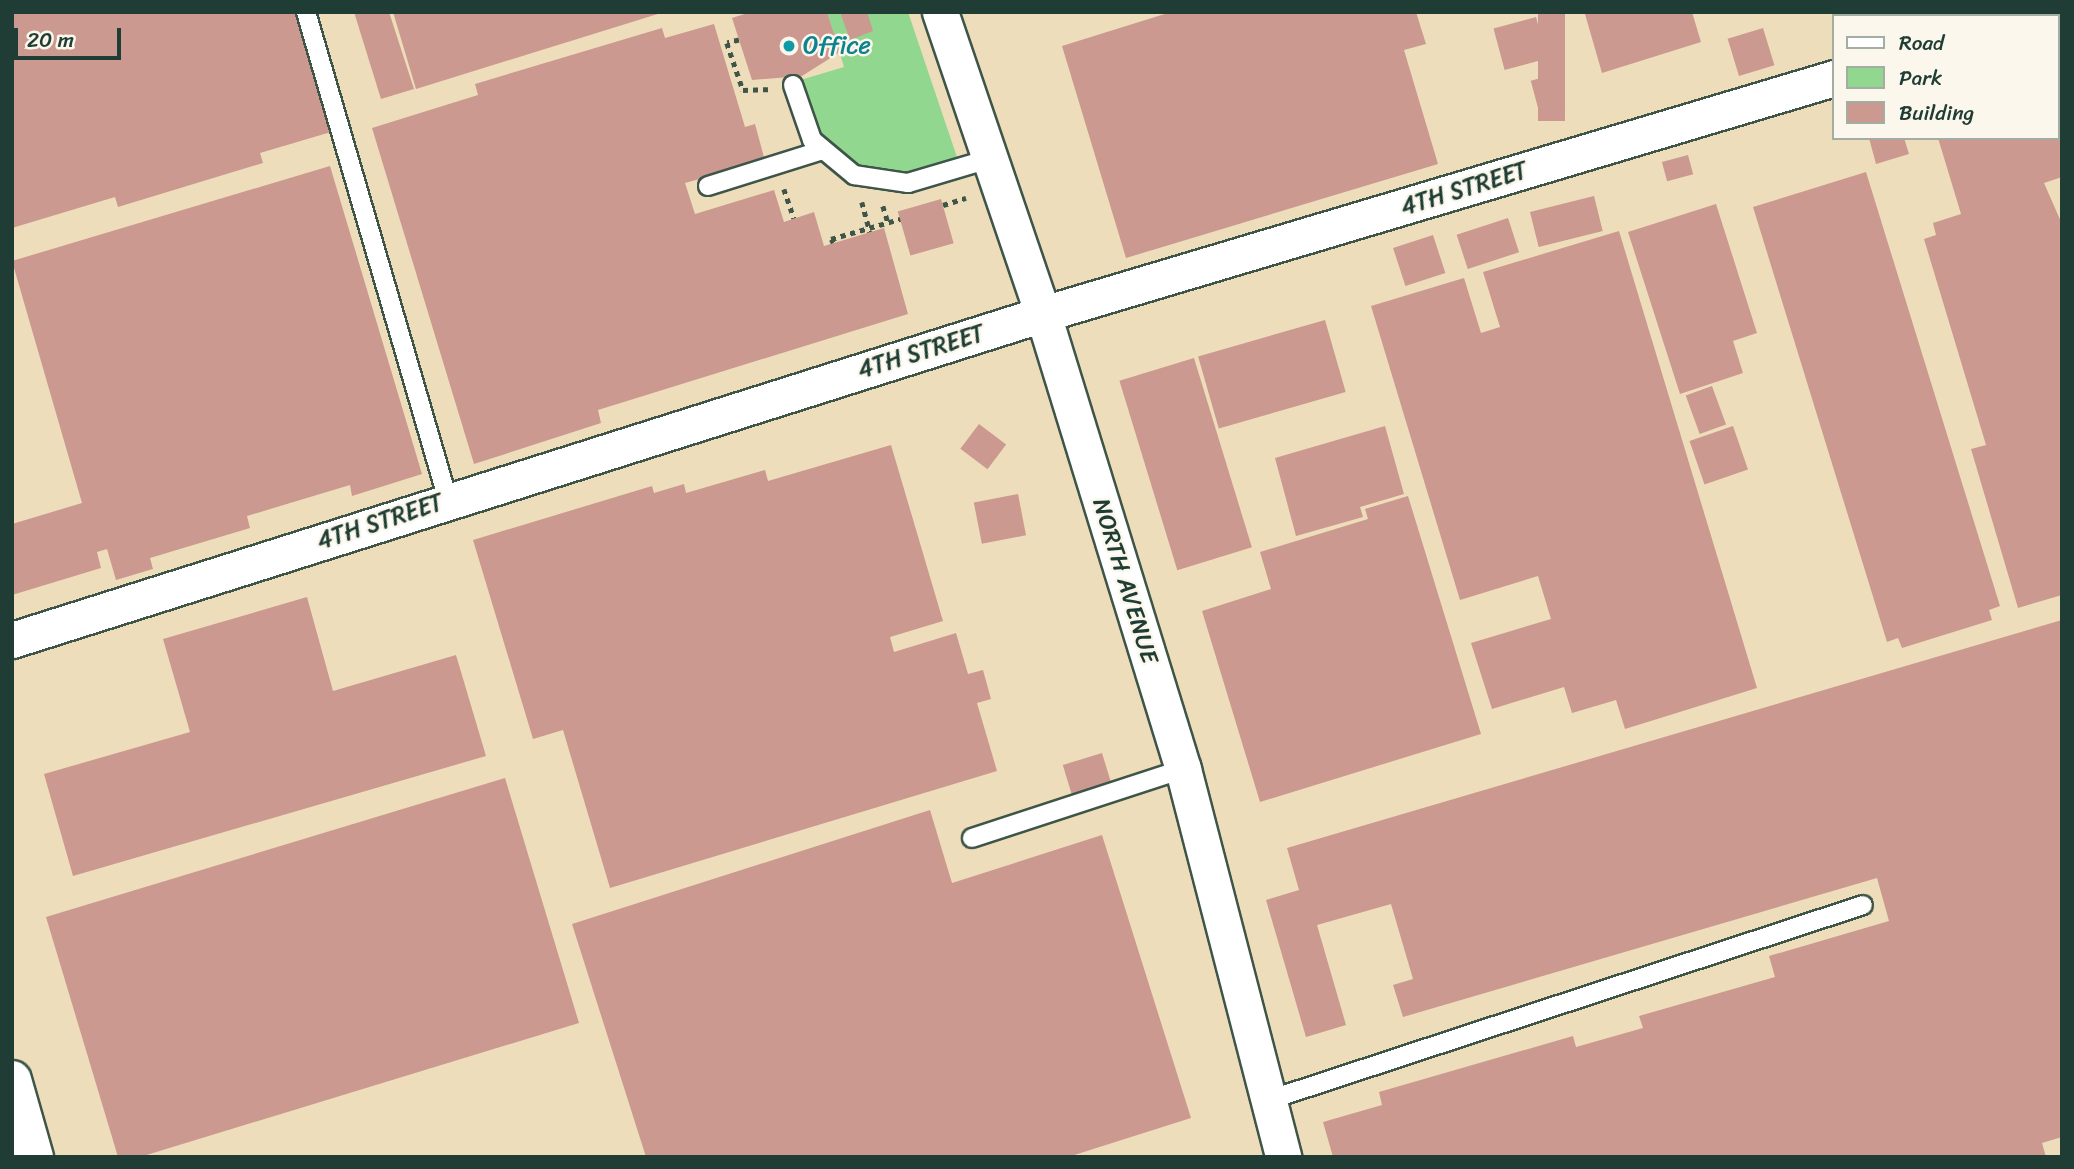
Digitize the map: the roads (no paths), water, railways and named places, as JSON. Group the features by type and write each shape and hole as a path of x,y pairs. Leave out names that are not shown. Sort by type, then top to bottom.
{"street":[{"name":"NORTH AVENUE","path":"940,12 1043,314 1182,769 1283,1157"},
{"name":"4TH STREET","path":"12,640 447,500 1043,314 1832,79"},
{"path":"12,1080 34,1157"}],"lane":[{"path":"306,12 447,500"},
{"path":"793,85 820,151 854,175 908,183 989,159"},
{"path":"708,186 820,151"},
{"path":"972,838 1182,769"},
{"path":"1269,1100 1863,905"}],"place":[{"name":"Office","path":"789,46"}]}
